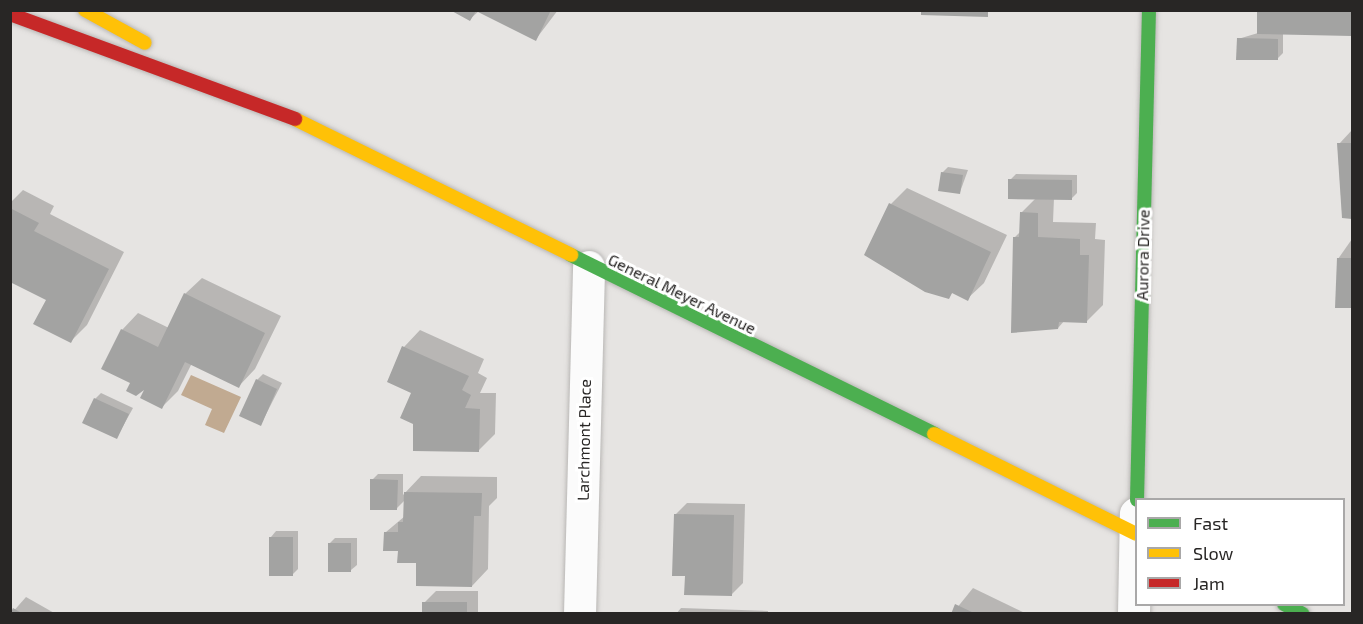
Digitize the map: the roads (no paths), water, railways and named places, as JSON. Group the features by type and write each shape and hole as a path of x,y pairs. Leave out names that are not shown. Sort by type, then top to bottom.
{"street":[{"name":"General Meyer Avenue","path":"85,10 214,82 1135,534"},
{"name":"Aurora Drive","path":"1137,498 1149,10"},
{"name":"General Meyer Avenue","path":"10,14 214,82"},
{"name":"Larchmont Place","path":"580,614 589,267"},
{"path":"1134,614 1135,574"},
{"path":"1288,606 1303,614"}]}
